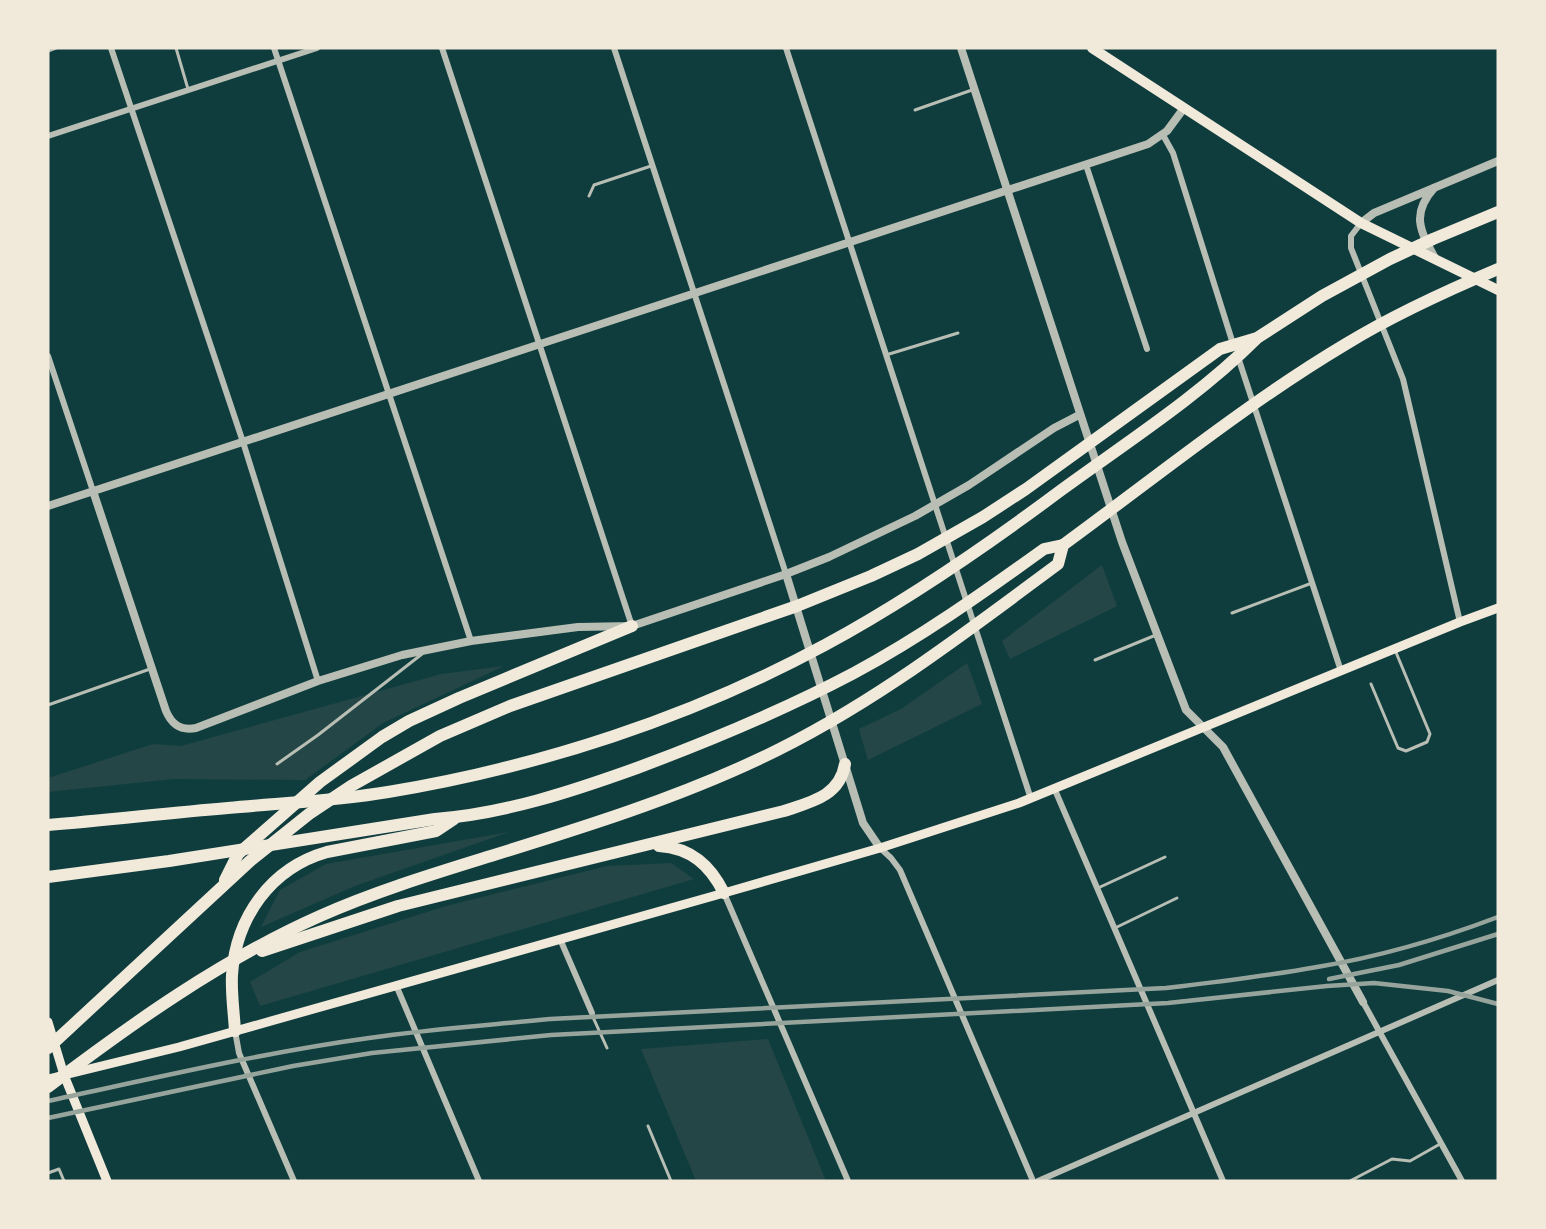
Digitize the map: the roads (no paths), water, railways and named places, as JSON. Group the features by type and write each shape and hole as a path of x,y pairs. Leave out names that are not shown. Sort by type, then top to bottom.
{"highway":[{"path":"48,825 339,798 438,783 539,759 615,735 688,708 802,657 938,577 1014,525 1225,370 1257,338 1306,305 1390,259 1449,231 1498,212"},
{"path":"48,877 458,817 533,800 600,781 741,728 862,668 945,619 1044,549 1063,545 1227,424 1324,357 1413,307 1498,269"},
{"path":"48,1048 222,885 309,814 388,764 440,736 510,706 797,606 903,561 962,530 1026,489 1220,349 1257,338"},
{"path":"48,1088 142,1017 229,961 321,915 443,871 664,799 735,770 814,732 870,699 927,661 1058,564 1063,545"},
{"path":"222,885 238,854 300,799 382,737 423,714 632,626"},
{"path":"229,961 299,940 364,916 762,817 808,802 834,790 842,776 843,760"},
{"path":"235,1031 232,982 239,943 256,904 277,879 294,866 327,852 436,831 458,817"},
{"path":"640,847 675,848 692,855 705,864 717,879 724,893"}],"main road":[{"path":"1092,48 1360,223 1498,290"},
{"path":"48,1079 235,1031 724,893 880,848 1031,799 1341,670 1498,608"},
{"path":"48,1022 64,1076 107,1181"}],"street":[{"path":"111,48 243,442 318,681"},
{"path":"274,48 471,640"},
{"path":"48,136 317,48"},
{"path":"442,48 632,626"},
{"path":"614,48 790,586 863,824 870,836 900,870 1033,1181"},
{"path":"786,48 1031,799"},
{"path":"960,48 1122,542 1186,710 1223,747 1462,1181"},
{"path":"48,506 1148,144 1162,135 1184,108"},
{"path":"1162,135 1173,153 1264,440 1341,670"},
{"path":"1460,622 1406,391 1350,242 1353,231 1374,213 1498,161"},
{"path":"1086,165 1147,349"},
{"path":"1435,187 1421,208 1420,224 1436,260"},
{"path":"48,356 168,716 180,728 196,728 318,681 429,649 471,640 578,627 632,626 786,574 849,548 934,506 991,471 1049,431 1081,419"},
{"path":"1055,790 1223,1181"},
{"path":"724,893 848,1181"},
{"path":"560,939 592,1013"},
{"path":"1038,1181 1496,980"},
{"path":"396,985 479,1181"},
{"path":"235,1031 239,1053 294,1181"}],"lane":[{"path":"48,51 56,48"},
{"path":"176,48 189,90"},
{"path":"915,110 974,90"},
{"path":"589,196 594,185 652,165"},
{"path":"885,355 958,333"},
{"path":"1232,613 1312,583"},
{"path":"1095,660 1156,635"},
{"path":"277,764 429,649"},
{"path":"1371,684 1398,748 1406,751 1427,742 1430,734 1394,649"},
{"path":"48,705 152,668"},
{"path":"1098,888 1165,857"},
{"path":"1115,928 1177,898"},
{"path":"592,1013 607,1048"},
{"path":"648,1126 672,1181"},
{"path":"1350,1181 1392,1159 1410,1161 1441,1143"},
{"path":"48,1173 58,1169 64,1181"}],"railway":[{"path":"48,1101 288,1051 437,1030 550,1019 1166,988 1223,981 1340,963 1386,953 1498,917"},
{"path":"1329,979 1399,965 1498,934"},
{"path":"48,1118 293,1066 372,1053 551,1035 1168,1003 1374,983 1448,991 1498,1004"}]}
